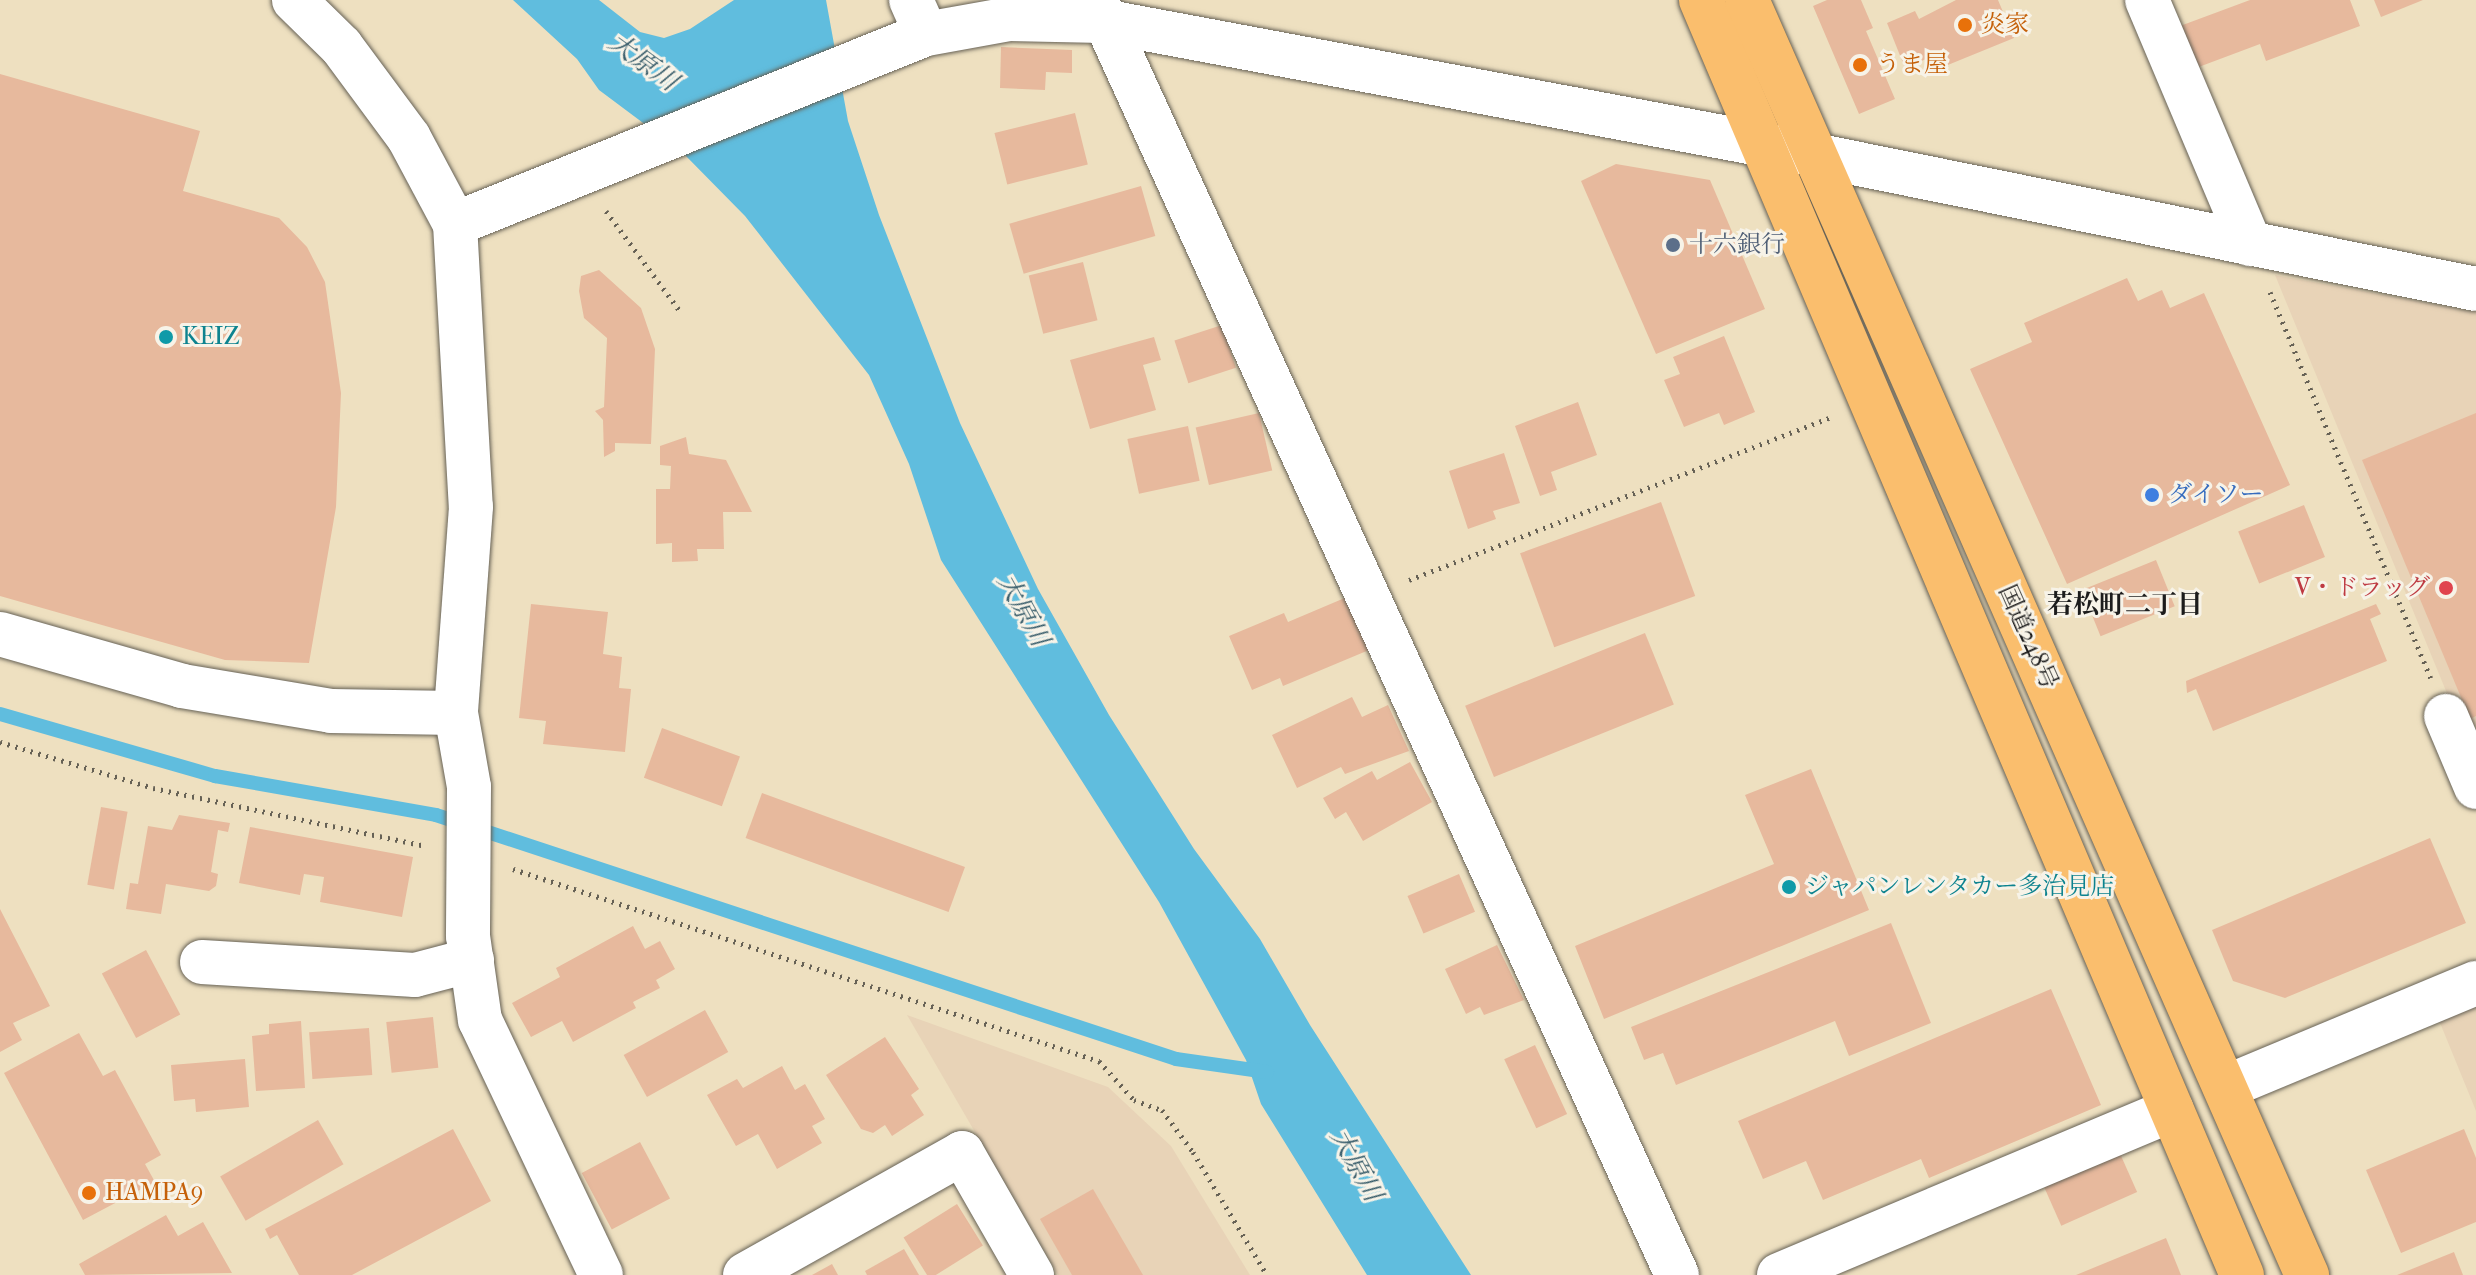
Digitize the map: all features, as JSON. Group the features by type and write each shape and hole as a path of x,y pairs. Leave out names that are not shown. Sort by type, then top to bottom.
{"highway":[{"name":"国道248号","path":"1701,0 2242,1275"},
{"name":"国道248号","path":"1747,0 2307,1275"}],"street":[{"path":"294,0 341,46 409,138 455,224 471,507 456,713 469,795 472,960 480,1020 601,1275"},
{"path":"2147,0 2250,244"},
{"path":"455,224 556,183 912,26 1100,11 2476,289"},
{"path":"1100,11 1677,1275"},
{"path":"0,634 212,691 331,711 456,713"},
{"path":"2446,716 2476,787"},
{"path":"202,962 415,975 472,960"},
{"path":"2226,1087 2476,983"},
{"path":"1779,1275 2172,1110"},
{"path":"745,1275 962,1153 1032,1275"}],"path":[{"path":"602,205 680,311"},
{"path":"2250,244 2446,716"},
{"path":"1367,596 1831,417"},
{"path":"0,742 153,788 468,856 1099,1061 1134,1100 1162,1110 1193,1152 1267,1275"}],"shaded area":[{"path":"2275,275 2476,312 2476,764"},
{"path":"2476,1002 2476,1111 2438,1018"},
{"path":"907,1015 1108,1087 1171,1146 1250,1275 1058,1275"}],"water":[{"name":"大原川","path":"513,0 599,0 640,32 664,38 690,29 734,0 826,0 848,121 879,215 960,423 1038,589 1109,715 1194,849 1260,939 1310,1025 1471,1275 1367,1275 1261,1104 1246,1060 1159,902 941,560 909,464 869,375 745,216 682,152 599,90 577,59"}],"building":[{"name":"うま屋","path":"1827,0 1861,0 1873,28 1866,31 1895,99 1859,114 1813,6"},
{"path":"1956,0 1998,0 2014,38 1938,69 1933,56 1905,68 1887,23 1915,11 1919,19"},
{"path":"2250,0 2350,0 2360,26 2266,61 2260,44 2196,68 2180,26"},
{"path":"2374,0 2423,0 2381,17"},
{"path":"1001,47 1072,50 1072,73 1046,72 1045,90 1000,88"},
{"name":"KEIZ","path":"0,74 200,131 183,191 279,218 307,247 325,282 341,393 336,507 309,663 225,660 0,596"},
{"path":"1075,113 1088,164 1007,185 994,133"},
{"name":"十六銀行","path":"1616,164 1710,180 1765,309 1656,354 1581,181"},
{"path":"1141,186 1155,236 1024,274 1009,224"},
{"path":"1083,262 1098,320 1043,334 1029,276"},
{"path":"599,270 641,308 655,349 651,444 615,443 615,451 604,457 603,420 595,411 604,407 607,338 584,318 579,291 581,276"},
{"path":"2127,278 2138,301 2162,290 2170,308 2204,293 2290,485 2067,584 1970,369 2032,342 2024,323"},
{"path":"1222,325 1236,368 1188,383 1174,340"},
{"path":"1724,336 1755,412 1724,425 1719,413 1684,427 1664,380 1680,374 1673,357"},
{"path":"1154,337 1161,360 1143,365 1156,410 1090,429 1070,360"},
{"path":"1578,402 1597,455 1551,472 1557,490 1540,496 1515,426"},
{"path":"1259,413 1272,470 1209,485 1196,428"},
{"name":"V・ドラッグ","path":"2476,413 2476,716 2470,719 2362,460"},
{"path":"1188,426 1200,481 1139,494 1127,439"},
{"path":"686,437 689,454 726,460 752,512 723,512 724,549 697,549 698,561 672,562 672,543 656,544 656,489 670,489 671,466 660,465 660,446"},
{"path":"1504,453 1520,503 1493,511 1496,519 1468,529 1449,471"},
{"path":"1661,502 1695,596 1554,647 1520,553"},
{"path":"2304,505 2325,557 2259,584 2238,532"},
{"path":"2156,560 2175,606 2101,636 2082,590"},
{"path":"1347,597 1369,650 1283,686 1280,678 1252,690 1229,636 1284,613 1288,622"},
{"path":"531,604 608,612 603,654 622,657 619,688 631,689 625,752 543,744 546,721 519,718"},
{"path":"2376,604 2381,614 2370,619 2387,661 2213,731 2196,689 2187,693 2186,681"},
{"path":"1645,633 1674,704 1494,777 1465,706"},
{"path":"1352,697 1362,717 1388,705 1409,751 1345,774 1341,767 1297,788 1272,735"},
{"path":"662,728 740,756 722,806 644,778"},
{"path":"1410,762 1432,802 1363,841 1346,812 1335,819 1323,798 1372,771 1377,780"},
{"name":"ジャパンレンタカー多治見店","path":"1811,769 1869,910 1604,1019 1575,946 1774,864 1745,795"},
{"path":"762,793 965,867 949,912 746,838"},
{"path":"101,807 128,812 114,889 87,885"},
{"path":"179,815 230,823 228,832 218,830 211,872 218,874 216,886 209,891 166,884 161,914 126,909 130,883 138,884 148,826 172,830"},
{"path":"250,827 413,857 402,917 320,902 324,877 304,874 300,895 239,883"},
{"path":"2430,838 2466,923 2285,998 2233,981 2212,930"},
{"path":"1459,874 1475,912 1423,934 1407,896"},
{"path":"0,909 50,1006 13,1023 22,1040 0,1052"},
{"path":"1891,923 1931,1023 1849,1056 1835,1021 1676,1085 1663,1053 1644,1060 1631,1027"},
{"path":"633,926 645,949 660,941 675,969 656,980 660,988 633,1002 636,1008 573,1042 562,1021 531,1037 512,1003 560,977 556,968"},
{"path":"1497,945 1524,1000 1484,1015 1480,1007 1466,1014 1445,969"},
{"path":"146,950 180,1014 136,1038 102,973"},
{"path":"2051,989 2101,1105 1929,1178 1921,1159 1823,1200 1806,1161 1763,1179 1738,1121"},
{"path":"705,1010 728,1052 647,1097 624,1055"},
{"path":"433,1017 438,1068 392,1073 386,1022"},
{"path":"301,1021 305,1088 256,1091 252,1036 269,1034 269,1024"},
{"path":"369,1028 372,1075 312,1079 309,1032"},
{"path":"79,1033 103,1076 115,1070 161,1155 145,1164 155,1182 83,1220 4,1073"},
{"path":"885,1037 919,1089 911,1095 924,1115 892,1136 885,1125 873,1133 861,1129 826,1075"},
{"path":"1535,1045 1567,1114 1536,1128 1504,1059"},
{"path":"245,1059 249,1107 196,1112 195,1099 174,1101 171,1065"},
{"path":"782,1066 795,1090 805,1084 825,1119 812,1126 822,1143 777,1169 758,1134 736,1146 707,1095 737,1079 743,1088"},
{"path":"318,1120 344,1164 246,1221 220,1176"},
{"path":"453,1129 491,1201 352,1275 299,1275 277,1235 270,1239 265,1229"},
{"path":"2464,1129 2476,1158 2476,1222 2401,1253 2366,1170"},
{"path":"640,1142 670,1199 612,1229 582,1173"},
{"path":"2118,1149 2137,1192 2061,1226 2042,1183"},
{"path":"1093,1189 1143,1275 1072,1275 1040,1219"},
{"path":"957,1204 983,1246 936,1275 927,1275 904,1237"},
{"path":"166,1215 178,1236 203,1222 232,1273 85,1275 79,1264"},
{"path":"2166,1238 2181,1275 2076,1275"},
{"path":"904,1249 919,1275 867,1275 865,1271"},
{"path":"2454,1252 2463,1275 2397,1275"},
{"path":"832,1264 838,1275 812,1275"}],"waterway":[{"path":"0,714 215,776 436,815 1176,1059 1267,1072"}],"place":[{"name":"炎家","path":"1965,25"},
{"name":"うま屋","path":"1860,65"},
{"name":"十六銀行","path":"1673,245"},
{"name":"KEIZ","path":"166,337"},
{"name":"ダイソー","path":"2152,495"},
{"name":"V・ドラッグ","path":"2446,588"},
{"name":"ジャパンレンタカー多治見店","path":"1789,887"},
{"name":"HAMPA9","path":"89,1193"}],"district":[{"name":"若松町二丁目","path":"2125,605"}]}
